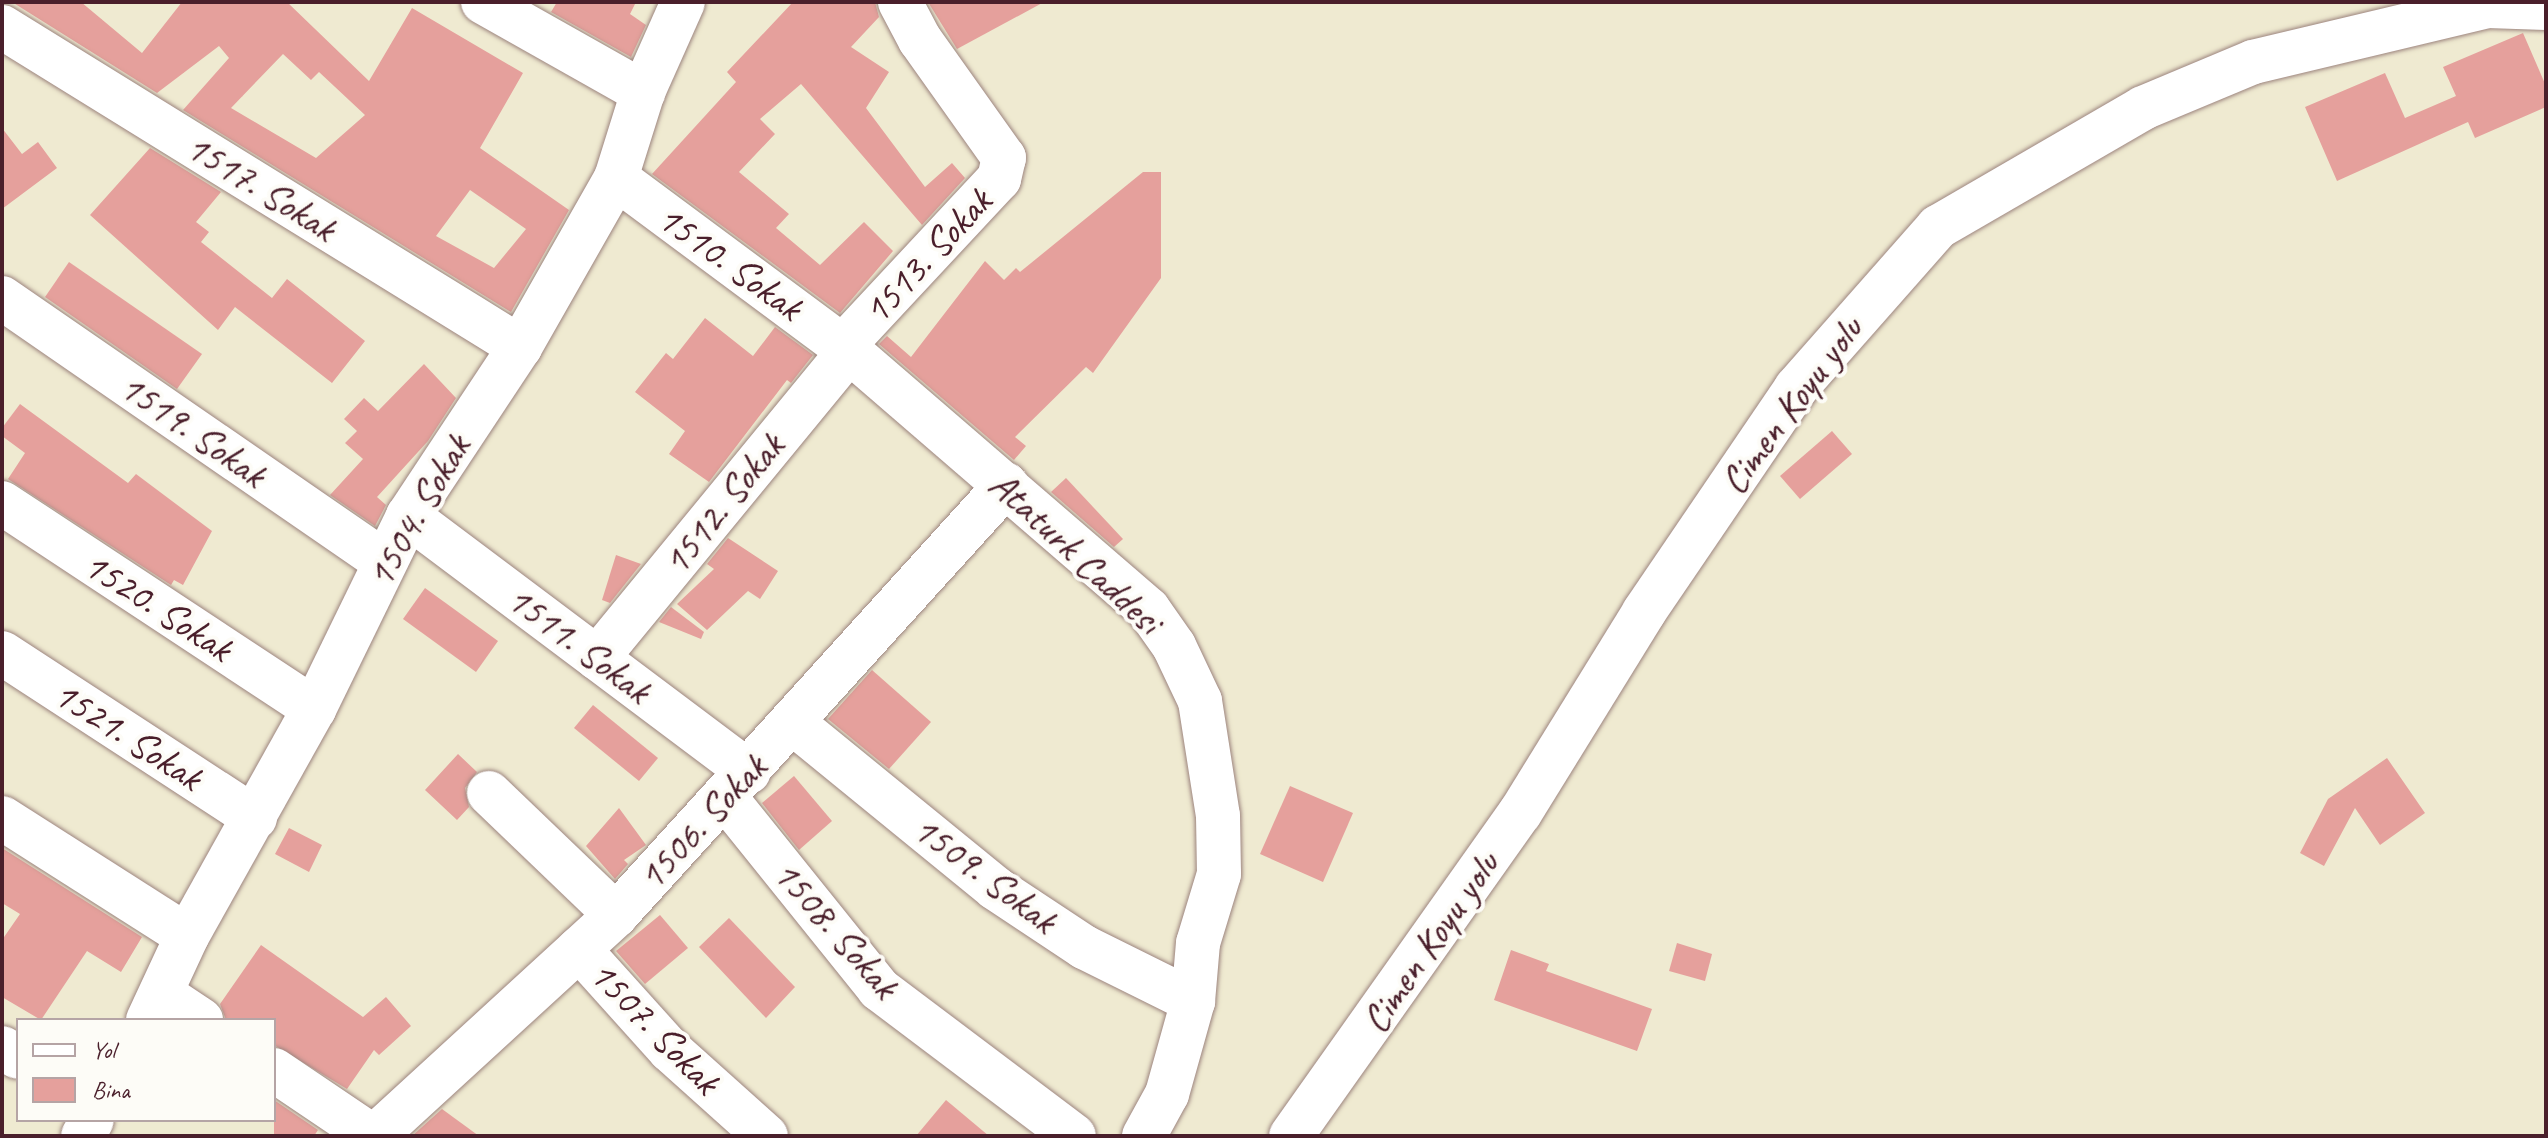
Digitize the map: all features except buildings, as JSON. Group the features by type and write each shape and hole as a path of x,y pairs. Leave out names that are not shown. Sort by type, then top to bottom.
{"street":[{"path":"483,2 643,92"},
{"name":"1504. Sokak","path":"155,1007 187,936 314,709 408,516 520,347 616,178 643,92 683,2"},
{"name":"1513. Sokak","path":"846,348 999,179 1004,158 920,40 900,2"},
{"name":"Cimen Koyu yolu","path":"1291,1136 1520,813 1644,612 1796,388 1938,227 2143,108 2253,62 2491,4 2546,8"},
{"name":"1517. Sokak","path":"2,27 520,347"},
{"name":"1510. Sokak","path":"616,178 846,348"},
{"name":"1519. Sokak","path":"2,298 384,562"},
{"name":"Ataturk Caddesi","path":"846,348 1148,609 1174,646 1200,701 1218,816 1219,874 1198,943 1193,1001 1167,1094 1144,1136"},
{"name":"1512. Sokak","path":"597,658 846,348"},
{"name":"1506. Sokak","path":"374,1136 616,915 1006,485"},
{"name":"1520. Sokak","path":"2,503 314,709"},
{"name":"1511. Sokak","path":"408,516 597,658 737,784"},
{"name":"1521. Sokak","path":"2,653 255,818"},
{"name":"1509. Sokak","path":"793,723 995,888 1084,947 1193,1001"},
{"name":"1508. Sokak","path":"737,784 879,989 1074,1136"},
{"path":"489,793 616,915"},
{"path":"2,818 187,936"},
{"name":"1507. Sokak","path":"579,949 670,1050 766,1136"},
{"path":"155,1007 194,1018"},
{"path":"276,1071 374,1136"}]}
